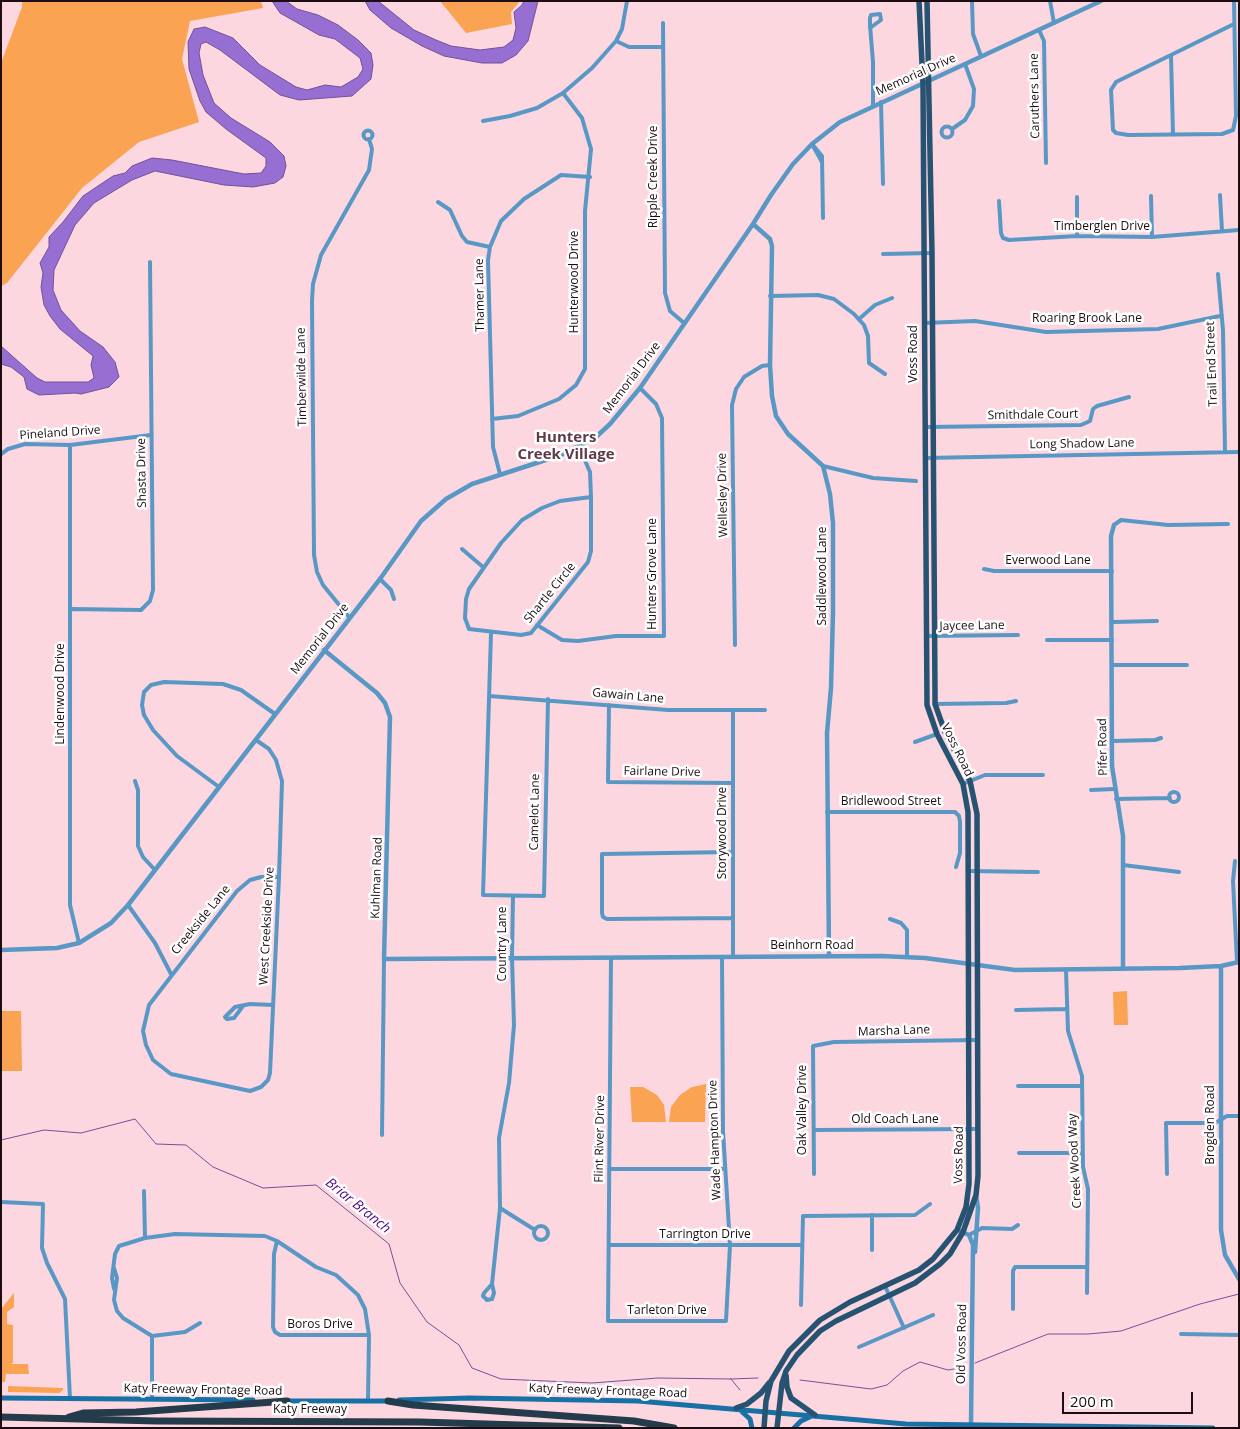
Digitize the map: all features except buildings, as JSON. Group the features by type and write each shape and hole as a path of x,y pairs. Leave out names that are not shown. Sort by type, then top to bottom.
{"highway":[{"path":"62,1420 83,1413 136,1412 288,1401"},
{"path":"388,1401 413,1405 634,1421 674,1428"},
{"name":"Katy Freeway","path":"1,1417 62,1420 394,1422 619,1428"}],"main road":[{"name":"Voss Road","path":"919,1 923,84 927,705 937,734 963,784 968,812 968,871 973,965"},
{"name":"Voss Road","path":"777,1428 782,1383 786,1371 797,1355 826,1327 848,1314 915,1283 940,1264 966,1233 976,1195 977,1129 973,1040 973,965 976,814 970,780 945,732 935,704 934,426 930,81 927,1"},
{"path":"924,373 933,373"},
{"path":"926,531 934,531"},
{"path":"926,587 934,588"},
{"path":"927,692 935,692"},
{"name":"Voss Road","path":"764,1428 765,1410 771,1381 788,1351 820,1320 850,1302 926,1265 957,1230 966,1207 968,1192 973,1040"},
{"path":"820,1320 826,1327"},
{"path":"786,1371 787,1387 792,1398 814,1415 801,1421 794,1428"},
{"path":"736,1408 747,1404 761,1393 771,1381"},
{"name":"Katy Freeway Frontage Road","path":"1,1398 288,1401 388,1401 469,1398 638,1401 765,1410 906,1424 1213,1428"},
{"path":"736,1408 745,1412 750,1419 752,1428"}],"street":[{"path":"483,121 538,108 563,93 592,68 616,41 622,30 627,1"},
{"path":"972,1 973,34 981,56"},
{"path":"1050,1 1054,23"},
{"name":"Memorial Drive","path":"1,950 57,948 79,943 101,931 128,906 380,579 421,521 446,499 472,484 579,447 610,424 640,388 753,224 776,187 812,144 840,122 1101,1"},
{"path":"1234,1 1236,116 1233,130 1222,134 1116,133 1111,125 1111,90 1116,82 1234,24"},
{"name":"Ripple Creek Drive","path":"663,23 665,293 670,311 684,323"},
{"path":"870,28 873,106"},
{"name":"Caruthers Lane","path":"1039,30 1044,41 1046,163"},
{"path":"616,41 630,47 663,47"},
{"path":"1171,55 1173,134"},
{"path":"952,130 965,120 973,106 974,89 965,64"},
{"name":"Hunterwood Drive","path":"492,419 518,416 559,399 576,385 585,369 585,211 590,177 591,148 587,129 582,118 563,93"},
{"path":"881,102 883,184"},
{"name":"Timberwilde Lane","path":"349,617 323,586 317,572 314,555 312,284 321,254 369,170 372,148 369,139"},
{"path":"812,144 822,156 823,218"},
{"name":"Thamer Lane","path":"500,474 493,447 488,260 494,232 524,199 561,175 590,177"},
{"path":"1220,195 1222,231"},
{"path":"1151,196 1152,237"},
{"path":"1077,197 1077,236"},
{"name":"Timberglen Drive","path":"999,201 1000,233 1003,238 1009,240 1077,236 1152,237 1239,230"},
{"path":"438,202 450,210 462,236 467,242 490,247"},
{"path":"753,224 770,239 772,246 770,365 772,396 776,416 788,434 823,466 874,478 916,481"},
{"path":"883,254 932,253"},
{"name":"Shasta Drive","path":"72,609 141,610 150,601 153,590 150,262"},
{"name":"Trail End Street","path":"1218,274 1220,316 1223,330 1224,452"},
{"path":"770,296 828,296 859,318 868,336 869,362 885,374"},
{"path":"859,318 875,305 892,298"},
{"name":"Roaring Brook Lane","path":"924,323 975,321 1046,332 1158,328 1220,316"},
{"name":"Wellesley Drive","path":"735,645 732,405 736,389 744,377 762,366 770,365"},
{"name":"Hunters Grove Lane","path":"537,625 562,640 578,641 616,636 664,636 662,418 656,404 640,388"},
{"name":"Smithdale Court","path":"925,427 1080,425 1090,421 1093,409 1097,406 1128,397"},
{"name":"Pineland Drive","path":"1,454 8,449 25,444 70,445 151,435"},
{"name":"Lindenwood Drive","path":"70,445 72,609 70,905 79,943"},
{"name":"Shartle Circle","path":"579,447 588,464 591,497 590,557 537,625 526,635 491,633 468,629 465,618 466,599 469,589 483,567 522,520 542,508 560,501 591,497"},
{"name":"Long Shadow Lane","path":"925,458 1239,452"},
{"name":"Saddlewood Lane","path":"823,466 830,494 833,523 832,666 828,733 827,812 829,956"},
{"path":"1114,525 1121,520 1168,525 1228,524"},
{"name":"Pifer Road","path":"1114,525 1111,536 1113,622 1112,741 1114,789 1122,822 1123,969"},
{"path":"462,550 483,567"},
{"name":"Everwood Lane","path":"984,569 994,571 1112,571"},
{"path":"380,579 391,590 394,599"},
{"path":"1113,622 1157,622"},
{"name":"Country Lane","path":"491,633 483,895 513,896 514,1025 509,1082 499,1138 500,1208 492,1284"},
{"name":"Jaycee Lane","path":"927,636 1018,635"},
{"path":"1047,640 1113,640"},
{"name":"Kuhlman Road","path":"324,650 377,693 385,703 390,717 382,1135"},
{"path":"1113,665 1188,665"},
{"path":"219,787 177,756 153,730 144,715 142,705 144,692 151,685 164,682 222,684 241,690 275,714"},
{"name":"Gawain Lane","path":"489,696 548,699 668,710 765,710"},
{"name":"Camelot Lane","path":"513,896 544,896 548,699"},
{"path":"935,704 1006,704 1016,701"},
{"name":"Fairlane Drive","path":"609,705 608,782 733,783"},
{"name":"Storywood Drive","path":"733,710 733,956"},
{"path":"916,742 937,734"},
{"path":"1112,741 1156,740 1161,738"},
{"name":"West Creekside Drive","path":"229,1087 250,1090 261,1087 268,1080 282,781 276,760 256,740"},
{"path":"963,784 985,775 1043,775"},
{"path":"136,781 138,790 138,846 143,857 155,870"},
{"path":"1090,790 1114,789"},
{"path":"1116,799 1170,798"},
{"name":"Bridlewood Street","path":"827,812 955,812 959,816 960,822 960,853 956,867"},
{"path":"733,852 602,854 603,918 733,918"},
{"path":"1235,861 1232,881 1238,962"},
{"path":"1123,865 1179,872"},
{"path":"968,871 1038,872"},
{"name":"Creekside Lane","path":"229,1087 172,1074 161,1068 149,1053 143,1031 146,1013 171,974 243,885 261,877 279,877"},
{"path":"128,906 155,943 171,974"},
{"path":"890,919 901,923 907,930 907,958"},
{"name":"Beinhorn Road","path":"384,959 829,956 907,958 1015,970 1221,966 1238,962"},
{"name":"Wade Hampton Drive","path":"722,957 723,1131 730,1245 726,1321"},
{"name":"Flint River Drive","path":"608,1321 611,958"},
{"name":"Brogden Road","path":"1221,966 1222,1241 1225,1254 1239,1280"},
{"name":"Creek Wood Way","path":"1066,970 1068,1032 1079,1066 1082,1086 1083,1167 1088,1189 1087,1293"},
{"path":"243,1006 234,1018 227,1020 225,1017 230,1010 243,1006 259,1004 273,1005"},
{"path":"1016,1010 1066,1010"},
{"name":"Marsha Lane","path":"813,1046 834,1042 973,1040"},
{"name":"Oak Valley Drive","path":"813,1046 814,1174"},
{"path":"1018,1086 1082,1086"},
{"path":"1167,1174 1166,1123 1215,1123 1221,1118 1239,1116"},
{"name":"Old Coach Lane","path":"814,1130 977,1129"},
{"path":"1019,1153 1084,1152"},
{"path":"609,1169 725,1169"},
{"path":"144,1191 144,1238"},
{"name":"Old Voss Road","path":"971,1424 974,1264 977,1230 976,1195"},
{"path":"1,1202 43,1204 42,1248 47,1263 65,1299 70,1398"},
{"path":"802,1305 801,1245 803,1217 915,1215 930,1204"},
{"path":"500,1208 535,1230"},
{"path":"872,1215 872,1250"},
{"path":"957,1230 966,1233 977,1230 1012,1229 1018,1226"},
{"name":"Old Voss Road","path":"966,1233 973,1245 974,1264"},
{"path":"200,1323 185,1332 152,1336 123,1318 117,1311 112,1278 115,1254 119,1246 144,1238 176,1234 264,1236 277,1241 316,1267 336,1275 358,1295 365,1309 369,1335 368,1401"},
{"name":"Boros Drive","path":"277,1241 274,1254 272,1327 275,1332 280,1335 369,1335"},
{"name":"Tarrington Drive","path":"609,1245 801,1245"},
{"path":"1013,1309 1013,1271 1015,1267 1087,1267"},
{"path":"885,1286 904,1328"},
{"path":"859,1347 933,1315"},
{"name":"Tarleton Drive","path":"608,1321 726,1321"},
{"path":"1181,1334 1239,1336"},
{"path":"152,1336 152,1399"}],"shaded area":[{"path":"22,1 261,1 263,8 190,21 182,59 199,122 139,142 82,188 7,283 1,286 1,63 22,7"},
{"path":"272,1 286,1 297,9 318,15 338,25 358,40 371,53 373,65 371,79 352,96 299,100 280,95 220,50 206,42 201,44 199,53 203,75 214,103 231,118 270,142 284,156 286,166 283,177 275,183 253,187 224,185 155,171 132,180 94,203 75,225 54,270 53,290 61,310 80,331 103,347 115,362 119,377 109,387 81,394 39,395 27,389 24,377 11,367 1,364 1,346 37,378 45,382 88,382 94,378 91,365 93,356 60,329 50,316 44,305 41,287 43,273 40,263 49,247 49,237 83,196 113,176 125,173 132,166 152,158 244,174 261,173 266,166 266,158 206,112 200,101 189,69 188,42 194,29 205,27 233,38 260,65 296,87 307,90 325,85 341,87 358,77 363,69 360,58 335,39 319,35 280,13"},
{"path":"365,1 378,1 414,30 436,40 451,46 480,50 504,47 513,40 516,28 514,12 524,1 538,1 528,41 516,55 502,63 482,63 444,56 422,46 391,28 370,10"},
{"path":"440,1 520,1 511,12 512,24 466,33"},
{"path":"1127,991 1128,1025 1114,1025 1113,992"},
{"path":"1,1011 21,1011 22,1071 1,1071"},
{"path":"706,1084 705,1122 669,1122 671,1107 680,1095 692,1087"},
{"path":"630,1087 643,1087 657,1095 664,1105 666,1122 632,1122"},
{"path":"14,1293 14,1307 7,1312 7,1324 13,1325 13,1363 11,1364 28,1364 29,1374 6,1374 5,1382 1,1382 1,1309"},
{"path":"8,1386 63,1388 63,1390 59,1393 8,1392"}],"waterway":[{"name":"Briar Branch","path":"1,1140 44,1130 81,1133 135,1119 156,1144 186,1145 213,1167 263,1188 316,1185 389,1244 400,1283 427,1322 459,1345 472,1368 501,1379 592,1383 658,1378 731,1379 740,1390"},
{"path":"975,1363 1048,1334 1088,1334 1121,1331 1200,1304 1239,1294"},
{"path":"800,1380 871,1389 887,1385 903,1371 920,1362 948,1370 965,1367"},
{"path":"731,1379 758,1378"}],"district":[{"name":"Hunters Creek Village","path":"566,446"}]}
